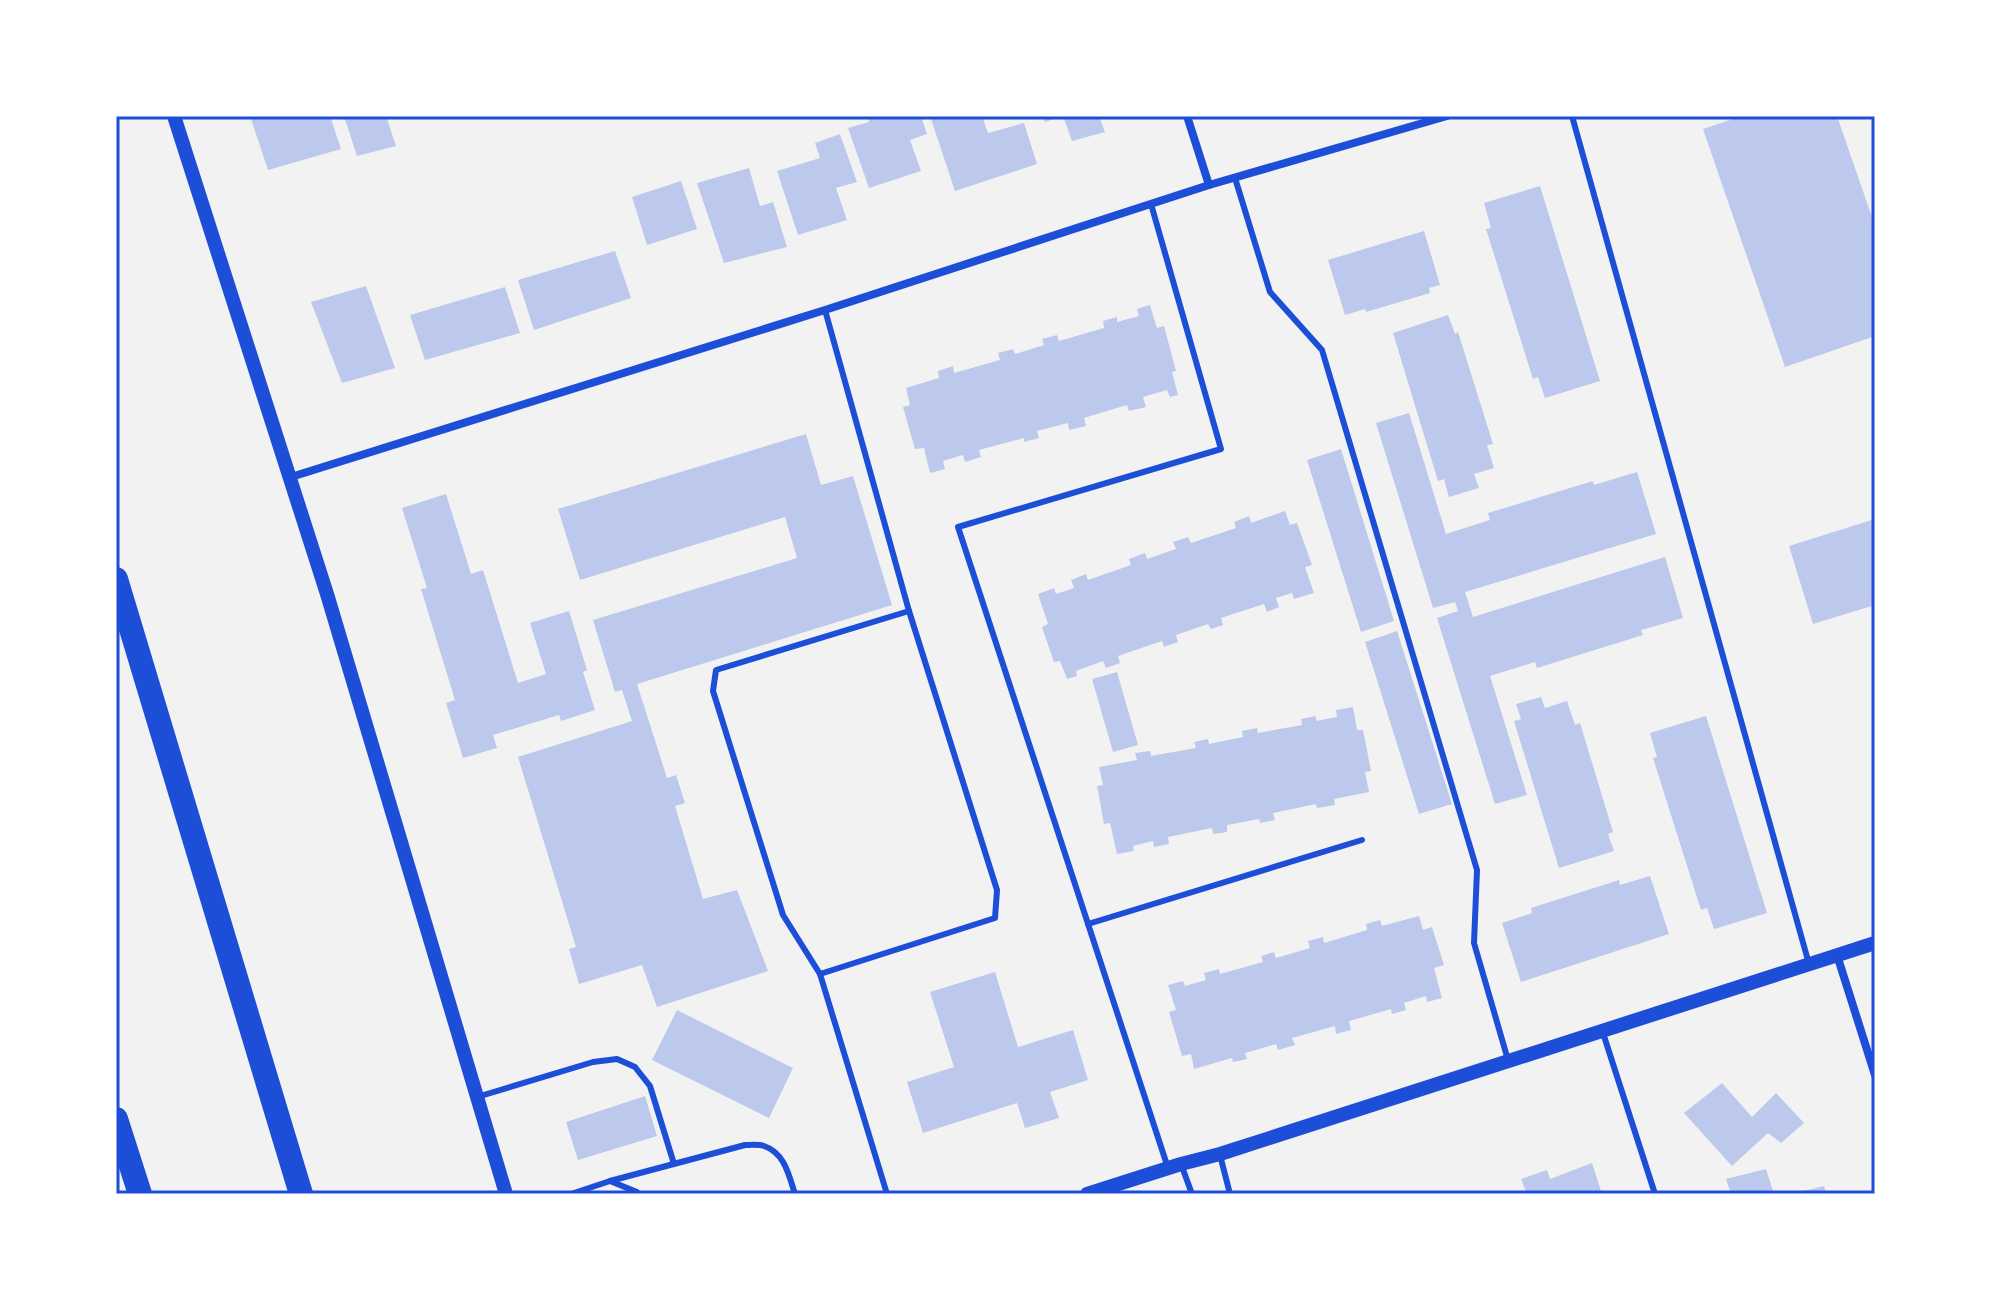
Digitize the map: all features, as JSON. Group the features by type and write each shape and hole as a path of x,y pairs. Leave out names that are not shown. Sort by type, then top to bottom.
{"highway":[{"path":"116,579 301,1194"},
{"path":"116,1119 140,1194"}],"street":[{"path":"174,116 291,477 506,1194"},
{"path":"1187,116 1209,185"},
{"path":"291,477 825,310 1209,185 1447,116"},
{"path":"1087,1194 1875,943"},
{"path":"1837,955 1875,1075"}],"lane":[{"path":"1572,116 1809,964"},
{"path":"1235,178 1270,292 1322,350 1477,870 1474,943 1508,1060"},
{"path":"1151,204 1221,449 958,527 1088,924 1175,1166 1192,1194"},
{"path":"820,974 995,918 997,890 909,611 825,310"},
{"path":"887,1194 820,974 783,915 713,691 716,670 909,611"},
{"path":"1088,924 1362,840"},
{"path":"1602,1030 1655,1194"},
{"path":"477,1097 593,1062 617,1059 635,1067 650,1086 674,1164"},
{"path":"571,1194 745,1145 764,1146 776,1154 786,1164 795,1194"},
{"path":"1220,1154 1230,1194"},
{"path":"610,1181 639,1194"}],"building":[{"path":"250,116 330,116 341,149 268,170"},
{"path":"344,116 386,116 396,146 357,156"},
{"path":"868,116 921,116 927,134 910,140 921,171 869,188 848,128 869,122"},
{"path":"930,116 982,116 988,133 1024,123 1037,164 955,191"},
{"path":"1043,116 1063,116 1045,122"},
{"path":"1063,116 1099,116 1105,132 1072,141"},
{"path":"1742,116 1837,116 1875,226 1875,336 1785,367 1703,129"},
{"path":"840,134 857,182 836,188 847,220 798,235 777,171 820,158 815,143"},
{"path":"749,168 760,206 773,202 787,247 724,263 697,183"},
{"path":"681,181 697,229 647,245 632,197"},
{"path":"1540,186 1600,381 1545,398 1538,377 1533,379 1486,229 1491,228 1484,203"},
{"path":"1424,231 1440,285 1429,288 1430,293 1345,315 1328,260"},
{"path":"615,251 631,298 534,330 518,280"},
{"path":"366,286 395,368 342,383 311,302"},
{"path":"505,287 520,333 425,360 410,315"},
{"path":"1150,305 1157,328 1164,326 1176,371 1172,372 1178,395 1170,397 1167,390 1143,397 1146,407 1129,411 1127,405 1084,418 1086,426 1069,430 1068,423 1037,431 1039,438 1024,442 1024,438 979,450 981,457 965,462 963,455 943,461 945,469 930,473 924,448 915,449 903,407 910,405 906,388 939,378 938,371 953,366 954,373 1000,360 998,353 1013,349 1015,354 1044,345 1042,339 1057,335 1059,341 1104,328 1103,321 1117,317 1117,322 1139,316 1137,309"},
{"path":"1448,315 1455,334 1458,332 1493,444 1487,445 1494,468 1474,474 1479,488 1449,497 1444,479 1438,481 1393,333"},
{"path":"1409,413 1446,534 1490,520 1488,513 1593,481 1594,485 1637,472 1656,534 1465,592 1473,617 1665,557 1683,618 1641,630 1643,635 1537,668 1535,662 1490,676 1527,795 1495,804 1437,618 1458,611 1455,602 1433,608 1376,423"},
{"path":"806,434 821,485 853,476 892,605 637,684 667,778 676,775 685,803 675,806 703,899 737,890 768,971 657,1007 642,965 579,984 569,949 576,947 518,757 632,721 622,690 615,692 593,620 797,558 785,517 580,580 558,509"},
{"path":"1341,449 1394,621 1361,632 1307,460"},
{"path":"446,494 471,574 483,570 518,683 546,674 530,623 569,611 587,670 583,672 595,710 561,721 559,715 493,735 497,748 463,758 446,703 455,700 421,589 427,588 402,508"},
{"path":"1285,511 1290,525 1297,523 1312,565 1305,567 1314,593 1294,599 1292,593 1276,598 1279,607 1267,612 1264,604 1221,618 1223,625 1211,629 1208,624 1176,635 1178,642 1164,647 1162,641 1118,656 1120,663 1106,668 1103,661 1076,671 1077,676 1067,679 1060,661 1054,662 1042,627 1048,624 1038,594 1054,588 1056,594 1074,588 1071,580 1086,574 1088,580 1131,565 1129,559 1145,553 1147,559 1176,549 1173,542 1188,537 1191,543 1236,528 1234,522 1249,516 1251,523"},
{"path":"1875,519 1875,605 1813,624 1789,546"},
{"path":"1397,631 1452,804 1419,814 1365,642"},
{"path":"1117,672 1138,745 1113,752 1092,679"},
{"path":"1541,697 1545,708 1567,701 1575,725 1580,723 1613,832 1608,834 1614,851 1559,868 1514,721 1521,719 1516,704"},
{"path":"1353,707 1357,730 1363,730 1371,771 1365,772 1369,792 1334,799 1335,805 1317,808 1316,804 1273,813 1275,820 1260,823 1259,819 1227,825 1227,832 1213,834 1212,828 1168,837 1169,844 1154,847 1153,841 1133,846 1134,851 1117,854 1110,823 1104,824 1097,786 1103,785 1099,767 1137,760 1135,753 1150,751 1151,756 1196,748 1194,742 1208,739 1209,744 1243,737 1242,731 1257,728 1258,733 1302,725 1301,719 1316,716 1316,721 1337,717 1336,710"},
{"path":"1706,716 1767,913 1714,929 1707,908 1701,910 1653,758 1657,757 1650,733"},
{"path":"1650,876 1669,934 1521,982 1502,923 1532,913 1531,908 1619,880 1620,885"},
{"path":"1419,916 1423,930 1432,927 1444,965 1434,968 1442,998 1427,1002 1426,996 1404,1003 1406,1010 1392,1014 1391,1009 1349,1021 1351,1030 1336,1034 1335,1026 1292,1038 1295,1045 1278,1050 1276,1044 1245,1053 1247,1059 1233,1062 1232,1058 1194,1069 1191,1054 1182,1056 1169,1012 1176,1010 1168,985 1183,981 1185,986 1206,980 1204,973 1219,969 1220,974 1263,962 1261,956 1274,952 1276,958 1310,948 1308,941 1323,937 1324,943 1367,930 1366,924 1380,920 1382,926"},
{"path":"995,972 1018,1047 1073,1030 1088,1080 1050,1092 1059,1118 1025,1128 1017,1103 923,1133 907,1082 954,1067 930,992"},
{"path":"677,1010 793,1068 769,1118 652,1060"},
{"path":"1722,1083 1752,1117 1776,1093 1804,1123 1781,1143 1768,1133 1732,1166 1684,1113"},
{"path":"645,1096 657,1136 578,1160 566,1122"},
{"path":"1592,1163 1602,1194 1527,1194 1521,1179 1547,1170 1550,1179"},
{"path":"1766,1169 1774,1194 1731,1194 1726,1179"},
{"path":"1824,1186 1826,1194 1796,1194 1796,1193"}]}
